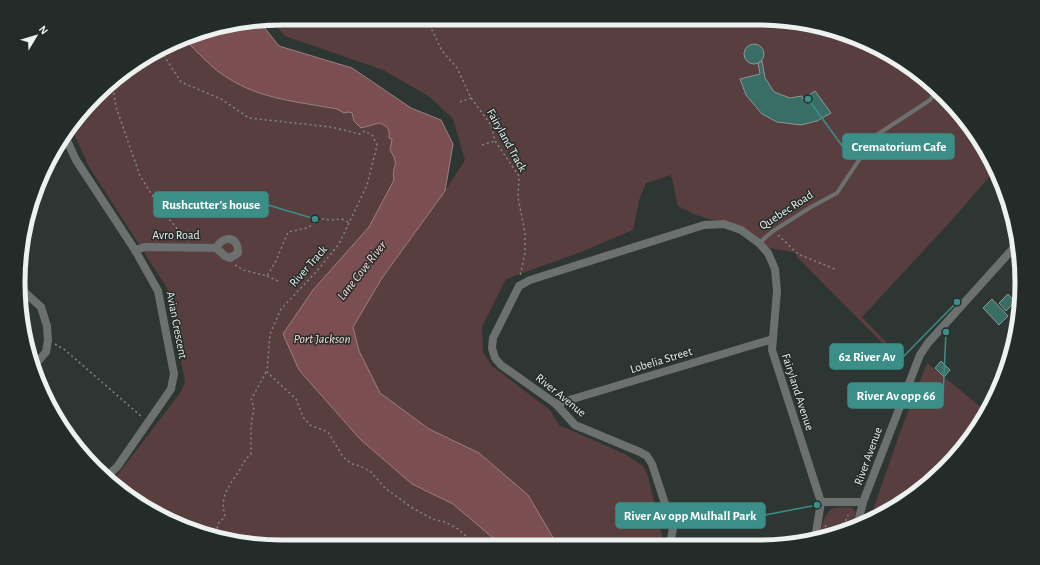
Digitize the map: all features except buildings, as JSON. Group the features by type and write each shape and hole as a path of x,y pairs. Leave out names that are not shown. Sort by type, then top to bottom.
{"street":[{"name":"Avian Crescent","path":"67,141 76,160 136,250 158,291 174,374 172,389 117,467 110,473"},
{"name":"Quebec Road","path":"519,286 530,280 704,225 724,224 741,230 759,242"},
{"name":"Avro Road","path":"136,250 145,247 216,248 225,256 230,258 238,253 237,244 233,240 222,240 216,248"},
{"name":"Fairyland Avenue","path":"759,242 768,253 775,269 777,291 772,350 821,502"},
{"name":"River Avenue","path":"859,519 863,502 920,355 928,343 1013,249"},
{"name":"River Avenue","path":"519,286 492,338 493,354 501,365 556,404 575,425 647,456 652,464 673,528 671,540"},
{"path":"26,293 41,307 47,326 48,340 46,352 38,361"},
{"name":"Lobelia Street","path":"556,404 773,339"},
{"path":"816,533 821,502 863,502"}],"lane":[{"name":"Quebec Road","path":"759,242 773,231 837,193 875,136 930,100 934,95"}],"path":[{"name":"Fairyland Track","path":"428,25 432,30 442,51 457,68 471,98 491,125 495,141 518,176 518,197 525,233 524,255 519,286"},
{"name":"River Track","path":"163,55 181,82 221,99 249,118 331,127 360,134 365,131 372,135 377,145 367,185 339,244 317,271 281,309 270,334 267,372 252,400 254,408 251,426 251,454 245,460 238,474 230,482 223,502 225,514 219,522 216,531"},
{"path":"113,89 116,107 140,176 163,212 192,247"},
{"path":"460,102 471,98"},
{"path":"482,145 495,141"},
{"path":"267,276 279,254 288,232 306,228 321,219 342,219 350,223"},
{"path":"773,231 798,254 837,270"},
{"path":"230,258 231,262 243,270 267,276 280,282"},
{"path":"48,340 65,350 148,422"},
{"path":"267,372 296,400 303,417 310,425 328,432 343,457 352,464 360,466 370,472 385,488 410,507 432,519 445,522 458,529 469,540"},
{"path":"838,527 845,522 848,515"}],"shaded area":[{"path":"276,25 758,25 791,27 808,30 856,45 886,59 914,78 940,100 962,126 981,154 991,175 952,220 862,317 904,361 903,364 796,256 798,253 768,248 738,227 696,215 678,206 671,175 646,183 640,197 633,230 581,252 506,279 482,327 483,352 492,366 550,410 559,425 625,454 643,466 648,476 663,539 554,540 528,495 479,453 429,429 380,393 359,351 353,327 382,278 445,191 465,160 453,119 430,97 383,70 285,36"},
{"path":"188,43 222,74 253,91 280,99 337,109 344,113 352,113 354,121 361,128 379,123 387,127 392,139 390,150 395,160 393,175 394,180 369,227 313,290 299,370 360,439 412,484 453,504 494,540 282,540 249,538 216,531 184,520 139,497 115,478 180,393 185,382 167,288 88,165 73,132 78,126 100,100 139,68 154,59"},
{"path":"927,363 982,408 972,426 940,465 901,497 872,512 899,435"},
{"path":"851,507 856,512 853,521 820,532 825,517 831,510 836,508"}],"water":[{"name":"Port Jackson","path":"263,26 279,46 352,68 411,108 441,120 453,144 445,191 382,278 353,327 359,351 380,393 429,429 479,453 528,495 554,540 494,540 453,504 412,484 360,439 299,370 283,334 313,290 369,227 394,180 393,175 395,160 390,150 392,139 389,138 389,132 384,125 379,123 361,128 354,121 352,113 344,113 337,109 280,99 253,91 222,74 188,43 232,30"}],"place":[{"name":"Crematorium Cafe","path":"808,99"},
{"name":"Rushcutter's house","path":"315,219"},
{"name":"62 River Av","path":"957,302"},
{"name":"River Av opp 66","path":"946,332"},
{"name":"River Av opp Mulhall Park","path":"817,505"}],"water label":[{"name":"Lane Cove River","path":"361,270"}]}
